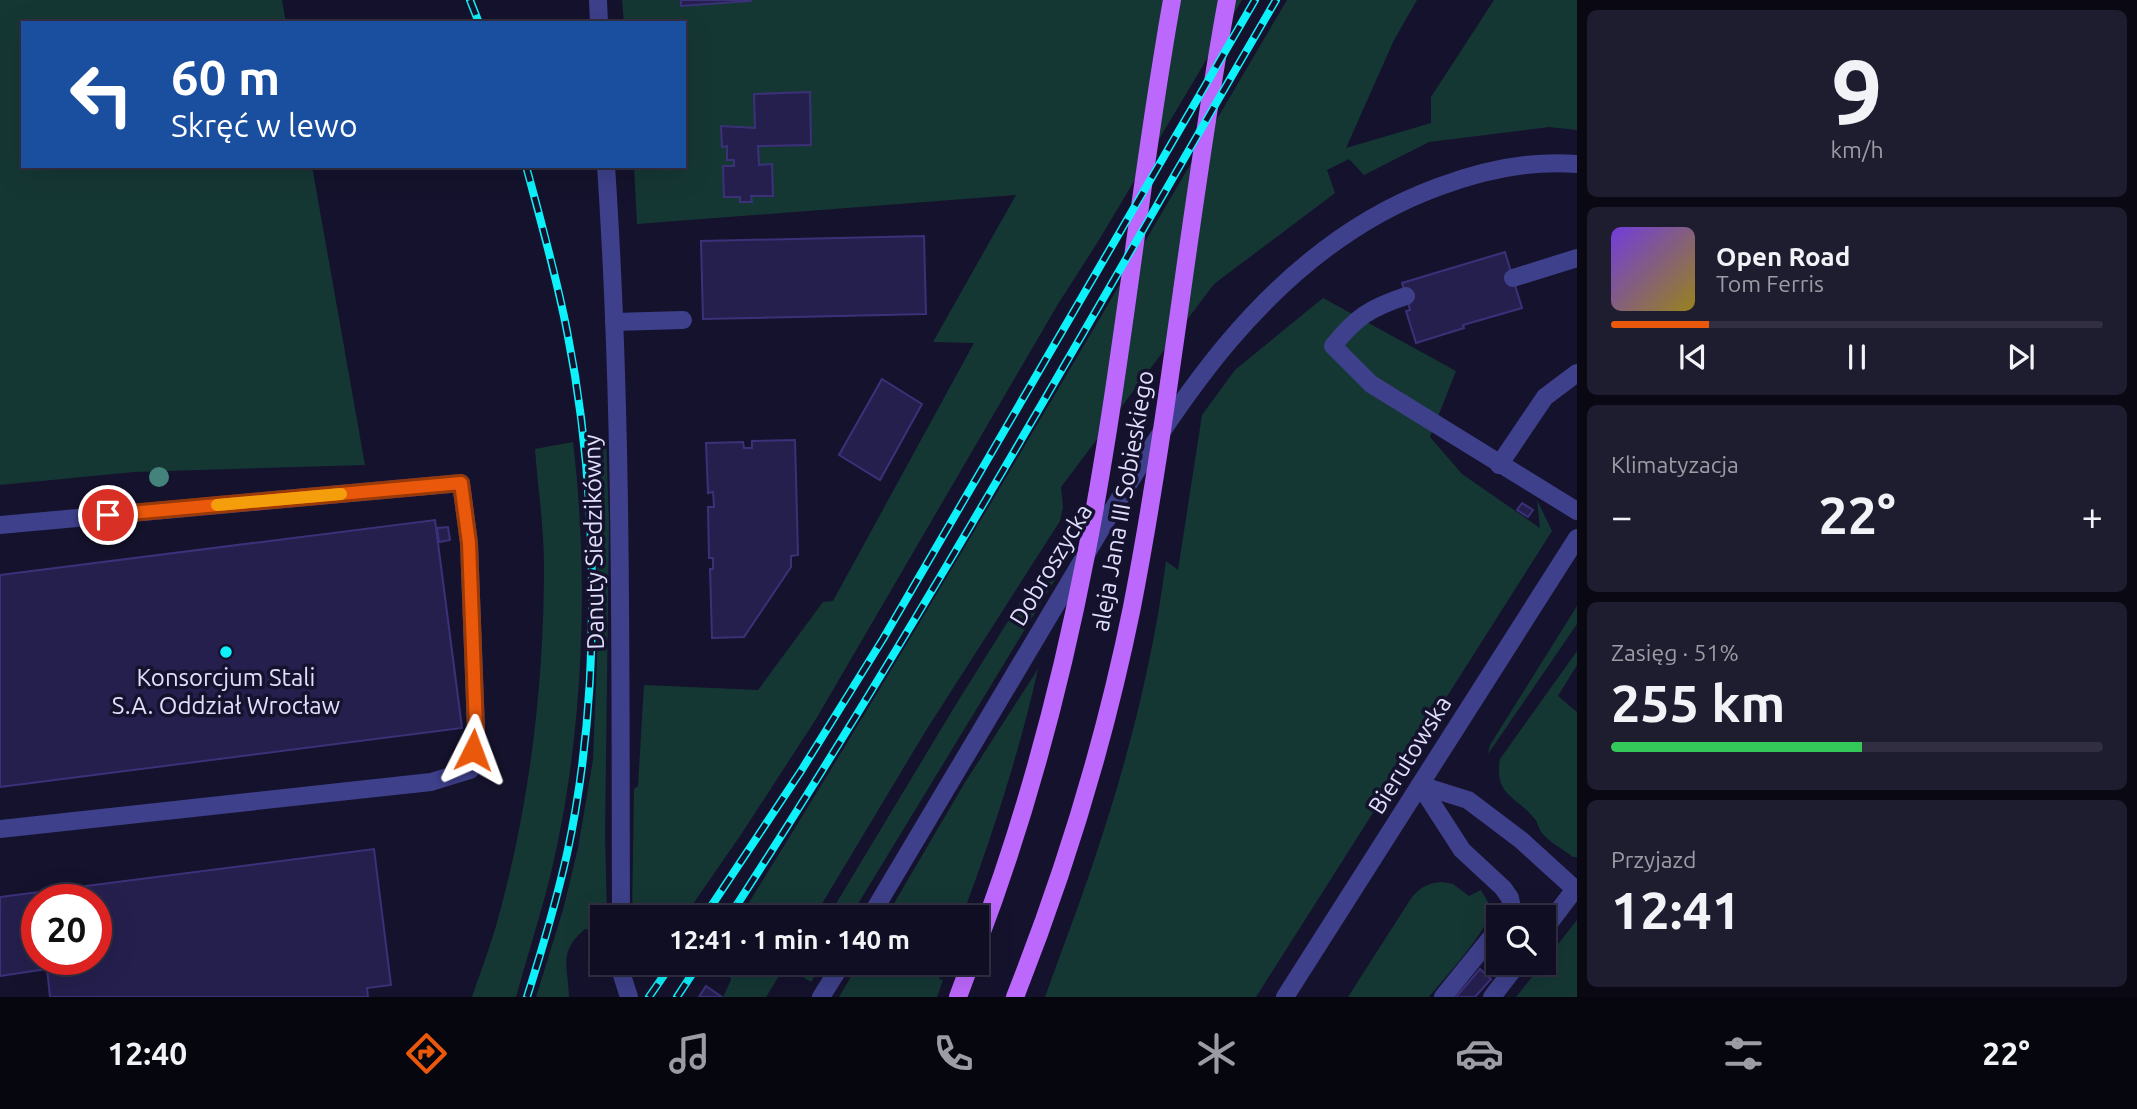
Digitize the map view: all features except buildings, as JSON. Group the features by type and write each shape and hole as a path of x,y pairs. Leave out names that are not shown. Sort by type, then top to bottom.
{"main road":[{"name":"aleja Jana III Sobieskiego","path":"989,909 1032,782 1059,680 1086,554 1172,0"},
{"name":"aleja Jana III Sobieskiego","path":"1015,997 1061,873 1081,810 1132,607 1158,457 1227,0"}],"street":[{"path":"598,0 599,21"},
{"name":"Dobroszycka","path":"877,905 1147,451 1200,376 1250,317 1299,269 1328,246 1361,223 1410,197 1461,178 1509,168 1577,164"},
{"name":"Danuty Siedzikówny","path":"606,168 614,322 620,615 621,905"},
{"path":"1513,278 1577,258"},
{"path":"1406,296 1375,307 1349,326 1333,346 1371,384 1577,511"},
{"path":"614,322 684,320"},
{"path":"1499,465 1545,397 1577,373"},
{"path":"0,525 461,483 469,543 476,729 470,770 431,782 0,829"},
{"name":"Bierutowska","path":"1285,997 1577,538"},
{"path":"1420,785 1468,800 1521,840 1576,888 1556,914"},
{"path":"1420,785 1462,850 1503,888 1510,898 1511,905"},
{"path":"1443,997 1486,944"},
{"path":"622,975 629,997"},
{"path":"821,997 835,975"},
{"path":"1492,997 1508,975"}],"green space":[{"path":"0,0 282,0 286,21 21,21 21,168 312,168 365,465 134,472 0,485"},
{"path":"622,0 1242,0 1058,304 816,719 742,833 692,905 632,905 634,789 638,786 644,685 758,690 823,602 833,601 974,343 933,342 1016,195 637,224 634,168 686,168 686,21 624,21"},
{"path":"1287,0 1417,0 1394,40 1346,148 1431,123 1431,97 1494,0 1577,0 1577,130 1549,127 1429,142 1364,175 1349,159 1327,170 1335,193 1214,284 1061,487 1063,507 1060,521 925,732 821,905 747,905 948,575"},
{"path":"1323,298 1456,371 1430,437 1462,474 1540,528 1537,500 1552,531 1256,997 1045,997 1089,876 1123,769 1148,665 1166,561 1178,570 1202,415 1235,370"},
{"path":"606,439 609,523 605,835 607,905 590,905 590,930 585,929 577,937 568,952 566,960 569,997 536,997 563,910 578,848 593,760 599,608 591,441"},
{"path":"573,442 582,608 576,722 560,832 516,997 472,997 508,882 526,793 538,703 544,567 535,449"},
{"path":"1067,527 1058,575 857,905 835,905"},
{"path":"1577,606 1577,624 1488,754 1490,745"},
{"path":"1577,651 1577,665 1558,696 1577,712 1577,857 1573,857 1545,836 1534,818 1508,793 1500,780 1499,771 1500,759"},
{"path":"1038,669 1004,794 966,905 893,905 964,784"},
{"path":"1433,883 1453,884 1469,896 1481,890 1489,905 1486,905 1486,922 1474,941 1429,997 1348,997 1412,897"},
{"path":"1577,920 1577,997 1516,997 1533,975 1556,975 1556,947"},
{"path":"730,975 780,975 766,997 723,997 731,980"},
{"path":"800,975 815,975 811,982"},
{"path":"852,975 940,975 939,979 943,980 937,997 839,997"}],"railway":[{"path":"470,0 478,21"},
{"path":"712,905 801,771 883,639 1255,0"},
{"path":"737,905 940,577 1276,0"},
{"path":"527,168 558,289 578,393 590,525 592,592 591,660 578,792 563,872 527,997"},
{"path":"649,997 664,975"},
{"path":"677,997 691,975"}],"slow traffic":[{"path":"217,505 341,494"}],"place":[{"name":"Konsorcjum Stali S.A. Oddział Wrocław","path":"226,652"}],"route":[{"path":"108,515 461,483 469,543 476,729 473,750"}]}
